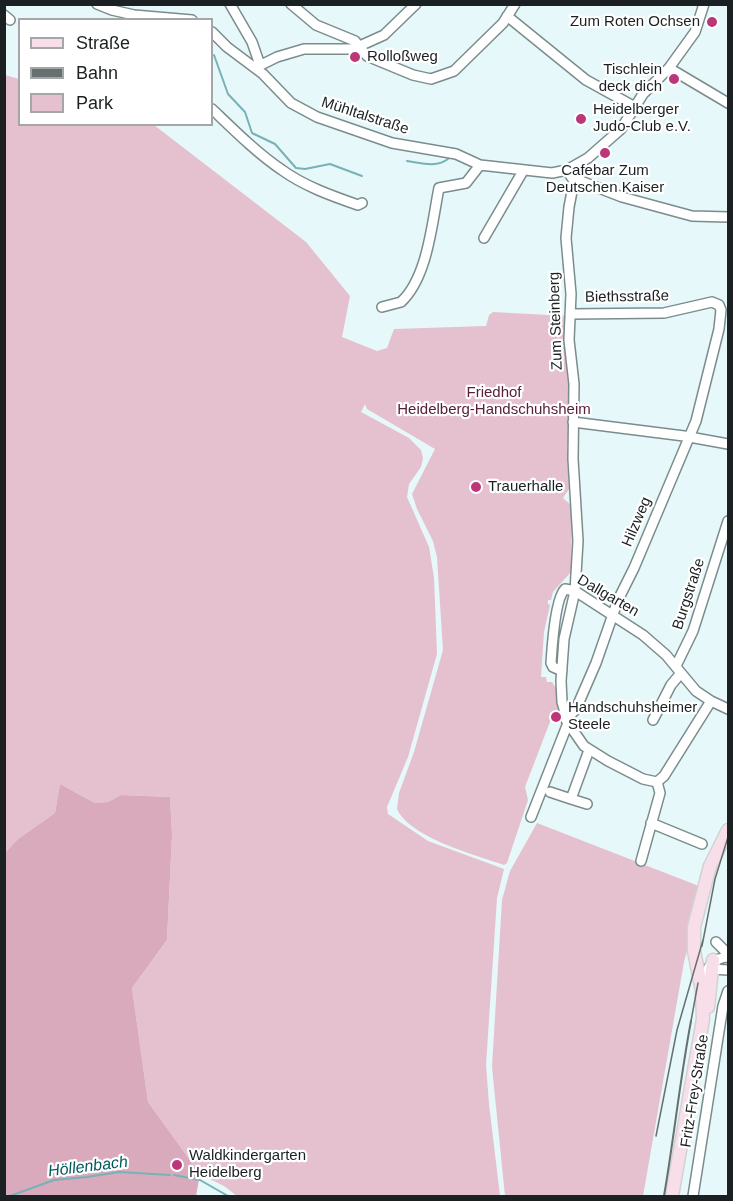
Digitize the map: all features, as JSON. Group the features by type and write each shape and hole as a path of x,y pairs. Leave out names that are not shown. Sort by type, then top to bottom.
{"main road":[{"path":"703,1019 701,986 693,940 696,917 710,866 729,830"},
{"path":"672,1197 703,1019 709,1004 717,967 701,956 696,917"}],"street":[{"path":"97,4 123,13 160,18"},
{"path":"230,4 254,46 258,67 277,57 304,49 348,50 359,47 384,35 416,4"},
{"path":"291,4 316,25 355,40 367,56 413,75 431,79 454,71 498,27 515,4"},
{"name":"Mühltalstraße","path":"213,33 237,55 258,67 291,103 317,117 402,146 456,154 480,165 552,173 567,170 588,158 621,129 635,106 669,68 695,32 704,4"},
{"path":"507,16 581,76 635,106"},
{"path":"237,55 254,46"},
{"path":"669,68 729,103"},
{"path":"213,111 285,173 358,206 362,203"},
{"path":"382,307 401,302 414,286 429,241 439,188 466,183 480,165"},
{"path":"567,170 573,178 587,185 622,197 692,216 729,217"},
{"path":"484,238 523,171"},
{"name":"Zum Steinberg","path":"573,178 567,228 571,314 569,340 574,384 573,459 579,531 574,591"},
{"name":"Biethsstraße","path":"571,314 664,314 712,302 719,305 724,330"},
{"name":"Hilzweg","path":"567,722 579,702 600,654 618,600 689,437 724,330"},
{"path":"573,422 729,444"},
{"name":"Burgstraße","path":"653,720 679,669 729,521"},
{"name":"Dallgarten","path":"567,722 561,694 562,671 553,667 551,663 558,610 564,589 574,591 650,640 679,669"},
{"path":"679,669 691,687 711,701 729,709"},
{"path":"657,782 664,776 711,701"},
{"path":"567,722 589,750 643,779 657,782"},
{"path":"531,817 567,722"},
{"path":"571,799 589,750"},
{"path":"641,861 660,793 657,782"},
{"path":"550,792 587,804"},
{"path":"651,823 702,844"},
{"path":"701,986 729,956 716,942"},
{"path":"717,967 729,979"},
{"name":"Fritz-Frey-Straße","path":"693,1197 723,1006 729,991"}],"green space":[{"name":"Friedhof Heidelberg-Handschuhsheim","path":"5,75 18,79 18,126 155,126 306,242 350,296 342,337 377,351 387,348 394,329 486,326 489,315 493,312 567,316 570,373 567,456 569,489 563,498 572,506 571,572 553,592 551,600 548,600 550,605 544,632 541,677 546,677 547,682 552,682 556,688 558,711 553,714 525,787 528,800 507,863 504,865 461,851 429,837 415,829 397,809 399,793 414,752 443,650 437,557 433,541 412,494 435,449 367,409 365,404 361,412 409,438 421,450 423,458 421,467 409,484 407,497 429,547 434,578 437,654 408,757 387,807 388,814 428,841 504,869 497,898 486,1065 500,1196 237,1196 224,1186 200,1174 148,1102 132,988 167,940 172,835 170,797 121,795 108,802 95,803 60,784 55,813 18,839 5,853"},
{"path":"537,823 704,888 684,962 643,1196 505,1196 492,1067 502,900 510,871"}],"shaded area":[{"path":"60,784 95,803 108,802 121,795 170,797 172,835 167,940 132,988 148,1102 200,1174 196,1196 5,1196 5,853 18,839 55,813"}],"waterway":[{"path":"214,55 228,94 245,112 252,133 275,144 296,168 305,169 330,164 362,176"},
{"path":"407,161 433,164 448,159"},
{"name":"Höllenbach","path":"10,1196 54,1180 119,1172 170,1175"},
{"name":"Höllenbach","path":"174,1175 200,1180 228,1196"}],"tram line":[{"path":"702,946 715,879 728,837"},
{"path":"656,1136 677,1030 703,940"},
{"path":"691,1021 698,983"}],"railway":[{"path":"664,1196 691,1021"}],"place":[{"name":"Zum Roten Ochsen","path":"712,22"},
{"name":"Rolloßweg","path":"355,57"},
{"name":"Tischlein deck dich","path":"674,79"},
{"name":"Heidelberger Judo-Club e.V.","path":"581,119"},
{"name":"Cafebar Zum Deutschen Kaiser","path":"605,153"},
{"name":"Trauerhalle","path":"476,487"},
{"name":"Handschuhsheimer Steele","path":"556,717"},
{"name":"Waldkindergarten Heidelberg","path":"177,1165"}]}
